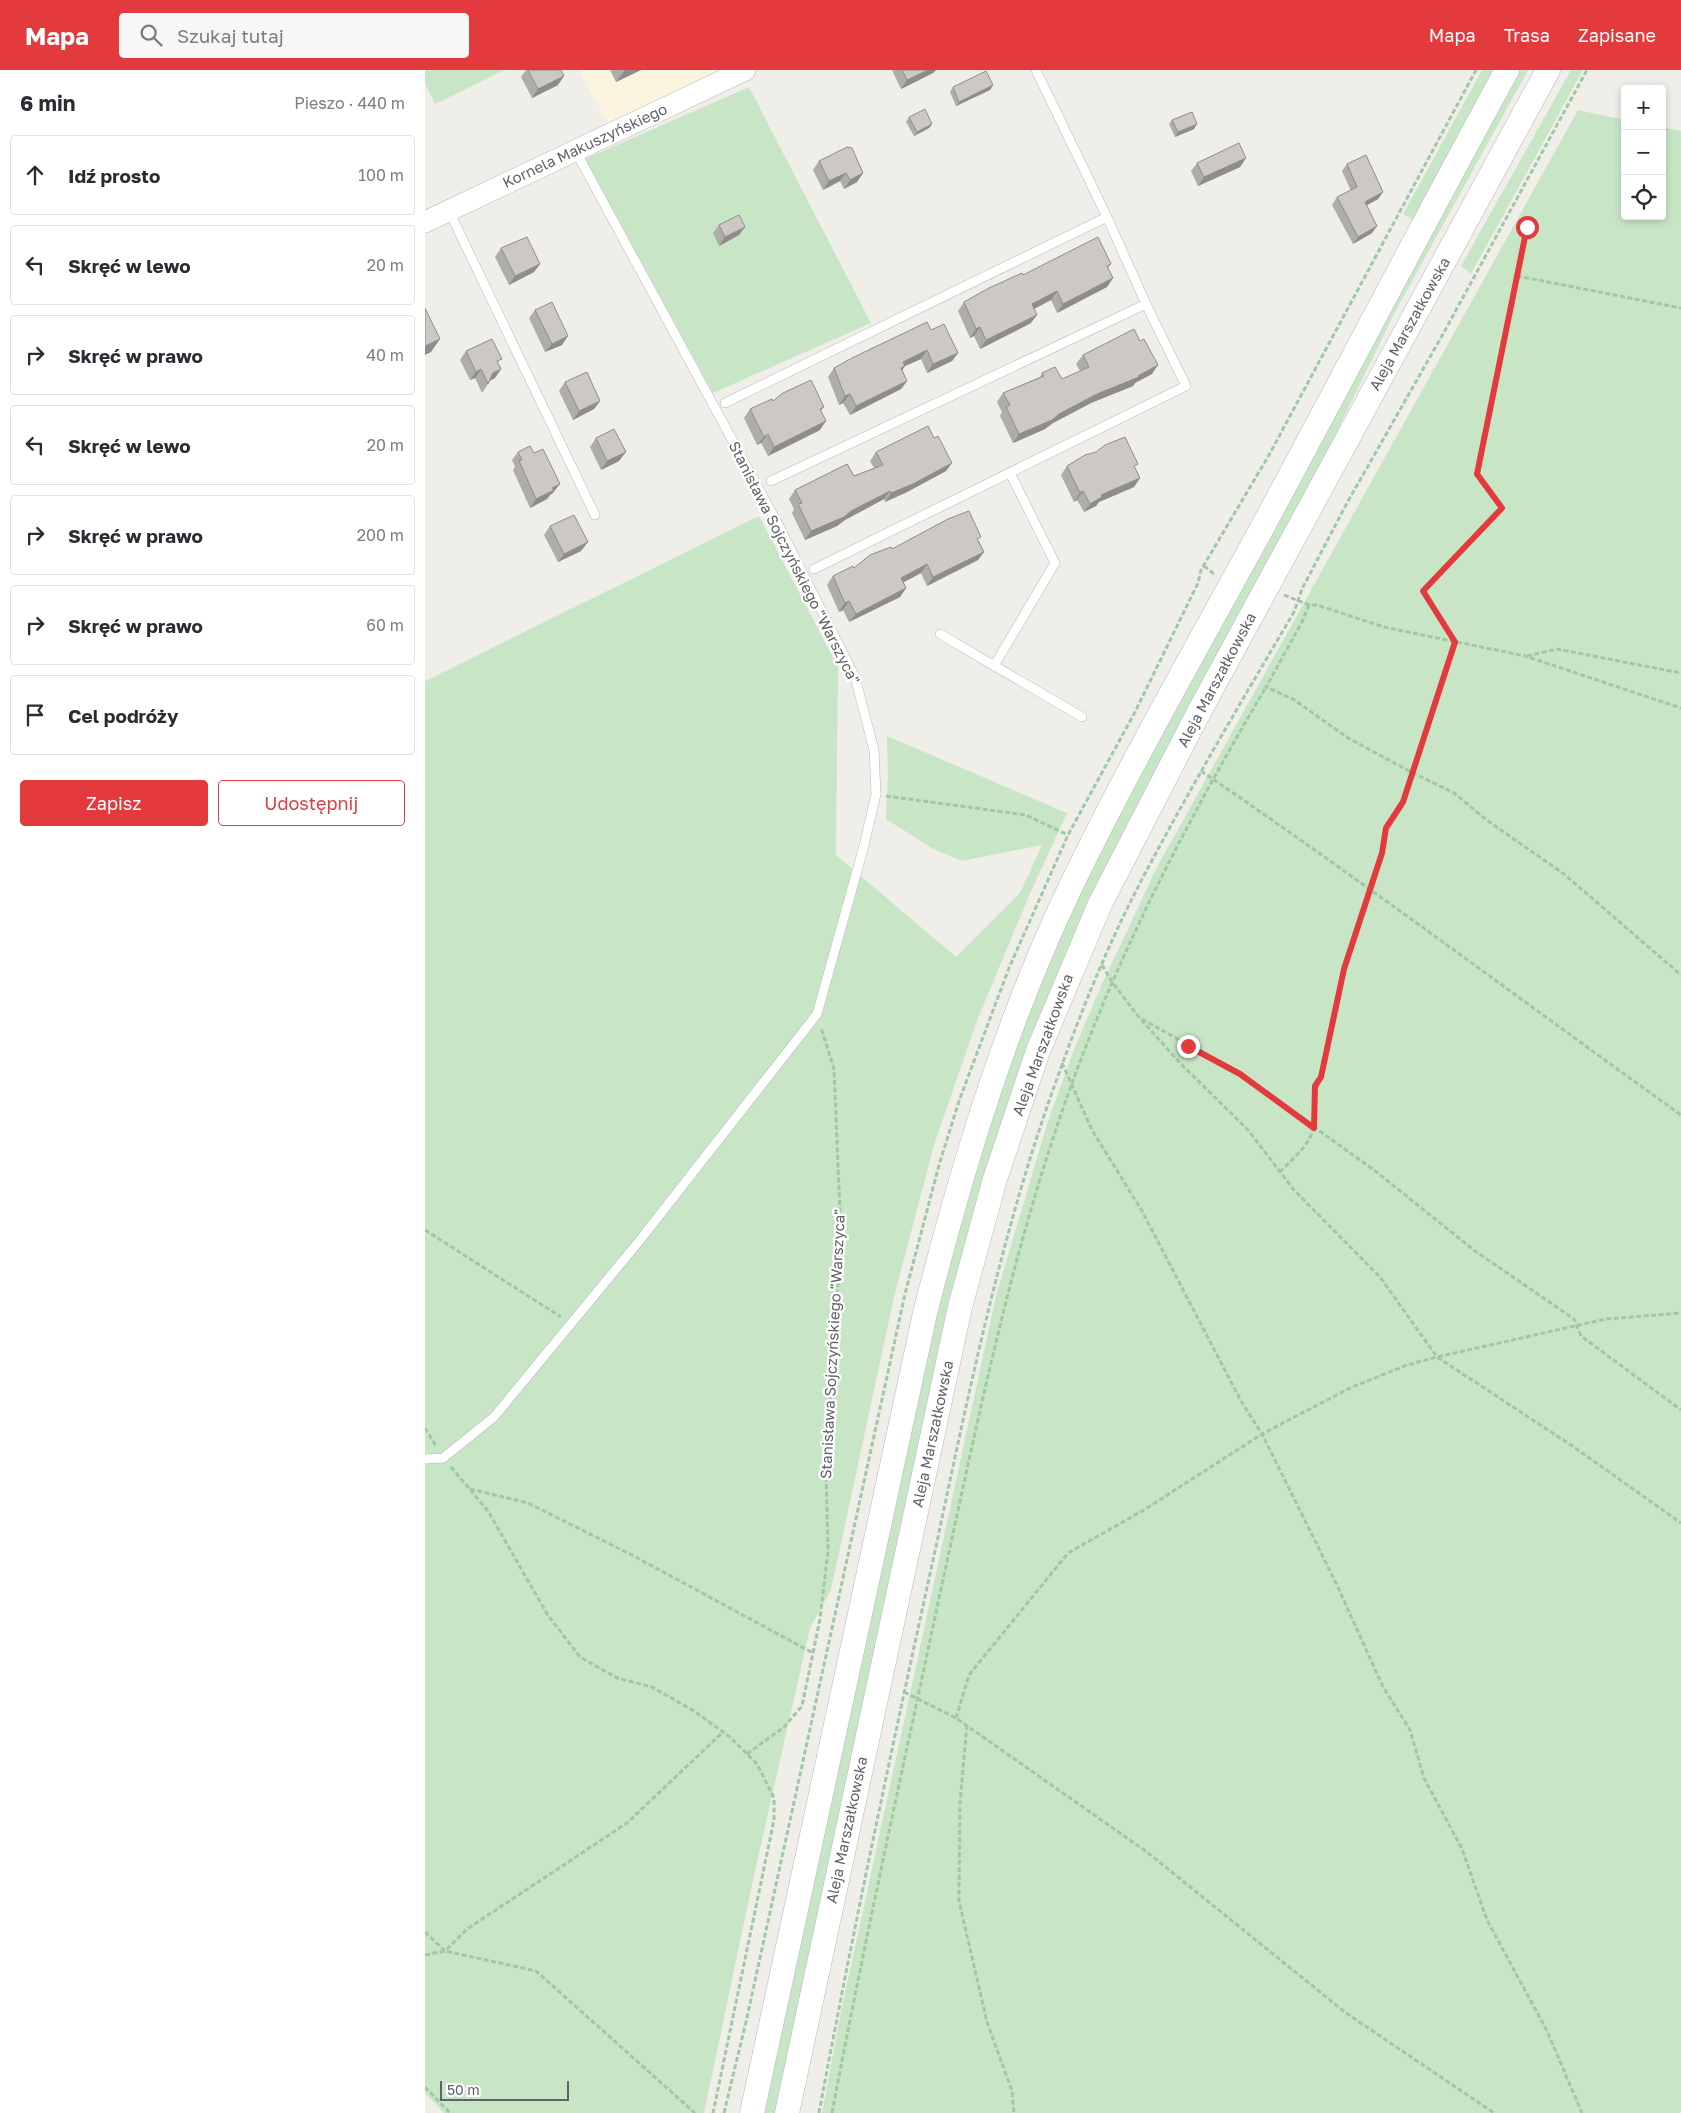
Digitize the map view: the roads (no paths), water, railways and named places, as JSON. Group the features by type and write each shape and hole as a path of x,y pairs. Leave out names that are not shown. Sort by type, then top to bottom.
{"main road":[{"path":"752,2113 925,1313 955,1199 986,1100 1034,972 1074,881 1156,720 1263,526 1507,70"},
{"name":"Aleja Marszałkowska","path":"787,2113 960,1307 995,1178 1038,1050 1100,904 1199,712 1548,70"}],"street":[{"name":"Kornela Makuszyńskiego","path":"425,222 745,70"}],"lane":[{"path":"814,569 1186,386 1036,70"},
{"name":"Stanisława Sojczyńskiego \"Warszyca\"","path":"425,1459 443,1458 494,1418 640,1240 817,1014 864,846 876,794 875,750 855,677 779,528 575,150"},
{"path":"449,210 595,515"},
{"path":"725,403 1107,217"},
{"path":"771,481 1146,304"},
{"path":"994,666 1055,563 1010,472"},
{"path":"940,634 1081,717"}]}
